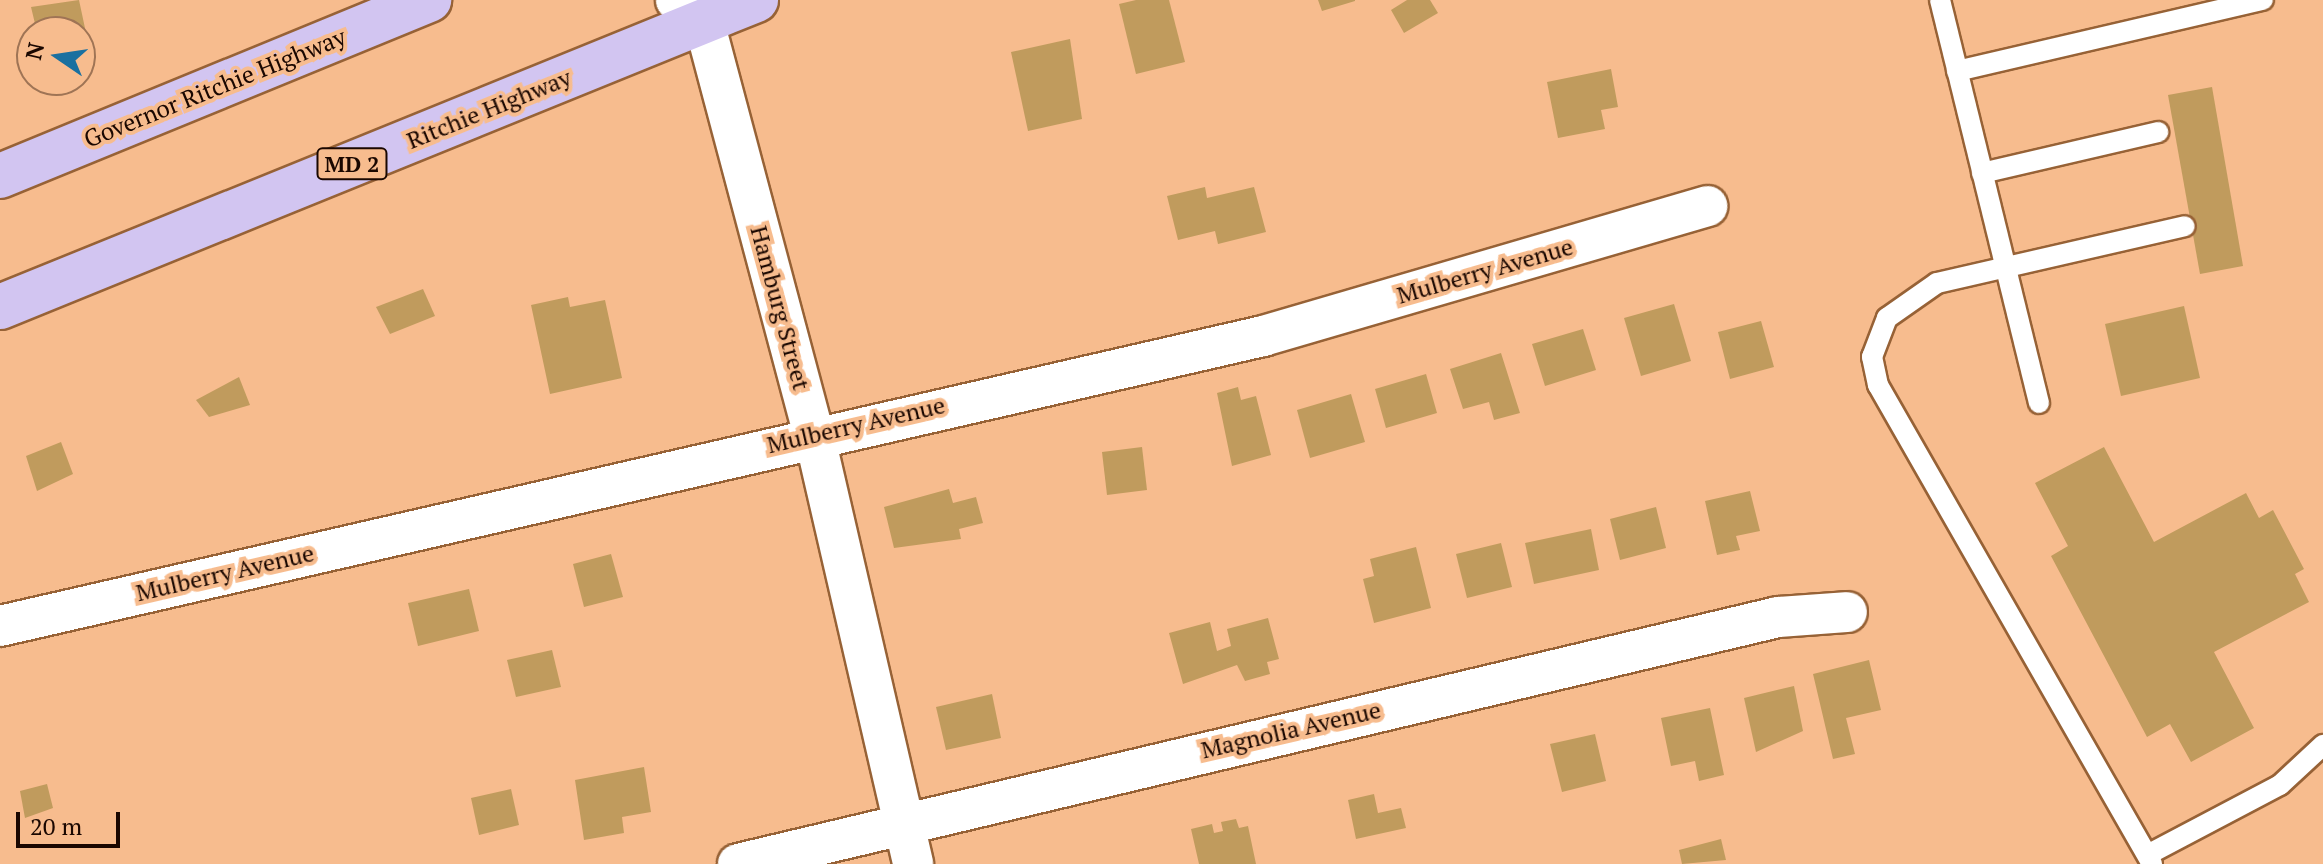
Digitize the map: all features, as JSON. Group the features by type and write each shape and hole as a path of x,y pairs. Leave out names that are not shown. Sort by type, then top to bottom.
{"highway":[{"name":"Governor Ritchie Highway","path":"0,176 429,0"},
{"name":"Ritchie Highway","path":"0,307 690,11 756,0"},
{"path":"0,188 72,147"}],"street":[{"name":"Hamburg Street","path":"690,11 814,434 913,864"},
{"name":"Mulberry Avenue","path":"0,626 814,434 1263,336 1707,206"},
{"name":"Magnolia Avenue","path":"738,864 901,822 1778,617 1847,612"}],"lane":[{"path":"1940,0 2039,403"},
{"path":"1957,71 2263,0"},
{"path":"1982,173 2158,132"},
{"path":"2185,226 2007,271 1937,283 1887,318 1872,357 1878,385 2150,859 2280,785 2323,745"}],"building":[{"path":"79,0 82,16 33,16 31,7"},
{"path":"1136,0 1169,0 1185,62 1136,74 1119,4"},
{"path":"1318,0 1355,0 1355,1 1322,11"},
{"path":"1407,0 1430,0 1438,13 1404,33 1391,10"},
{"path":"1070,39 1082,119 1028,131 1011,52"},
{"path":"1611,69 1618,107 1601,110 1605,129 1558,138 1547,82"},
{"path":"2212,87 2243,266 2200,274 2168,95"},
{"path":"1205,187 1207,198 1254,187 1266,232 1218,244 1215,231 1178,240 1167,196"},
{"path":"423,289 435,316 390,334 376,307"},
{"path":"568,297 570,307 605,300 622,378 550,394 531,305"},
{"path":"1674,304 1691,361 1641,376 1624,318"},
{"path":"2184,306 2200,378 2121,396 2105,324"},
{"path":"1761,321 1774,367 1730,379 1718,332"},
{"path":"1583,329 1596,370 1545,386 1532,344"},
{"path":"1501,353 1520,413 1494,420 1489,402 1463,409 1450,369"},
{"path":"1426,374 1437,413 1386,428 1375,389"},
{"path":"239,377 250,405 209,417 196,400"},
{"path":"1238,387 1241,400 1256,396 1271,455 1232,466 1217,393"},
{"path":"1351,394 1365,442 1310,458 1297,410"},
{"path":"61,442 73,474 37,491 26,456"},
{"path":"1142,447 1147,490 1107,495 1102,452"},
{"path":"2104,447 2154,542 2246,493 2259,518 2273,510 2304,569 2295,574 2309,602 2214,652 2254,728 2191,762 2170,724 2147,737 2051,556 2068,546 2035,483"},
{"path":"949,489 953,503 976,497 983,523 959,529 961,539 894,548 884,507"},
{"path":"1750,491 1760,531 1736,536 1740,550 1717,555 1705,501"},
{"path":"1656,507 1666,548 1620,560 1610,519"},
{"path":"1591,529 1599,570 1534,584 1525,543"},
{"path":"1501,543 1512,587 1467,598 1456,554"},
{"path":"1416,547 1431,608 1374,623 1363,579 1374,576 1370,559"},
{"path":"611,554 623,597 584,607 573,564"},
{"path":"469,589 479,631 418,646 408,603"},
{"path":"1268,618 1279,659 1267,662 1270,674 1245,681 1237,665 1183,684 1169,633 1210,622 1217,651 1231,646 1227,629"},
{"path":"552,650 561,687 516,697 507,660"},
{"path":"1869,660 1881,710 1846,718 1855,754 1833,759 1813,674"},
{"path":"1794,686 1803,731 1756,752 1744,698"},
{"path":"992,694 1001,738 946,750 936,707"},
{"path":"1710,708 1724,775 1699,781 1695,761 1671,766 1661,718"},
{"path":"1595,734 1606,781 1562,792 1550,744"},
{"path":"644,767 651,812 622,817 624,833 584,840 575,780"},
{"path":"47,784 53,808 25,818 20,791"},
{"path":"511,789 519,825 479,835 471,798"},
{"path":"1374,794 1378,813 1401,808 1406,828 1356,839 1348,800"},
{"path":"1236,819 1239,828 1248,826 1256,864 1199,864 1191,829 1212,824 1214,833 1223,831 1221,822"},
{"path":"1721,839 1726,860 1682,864 1679,850"}]}
